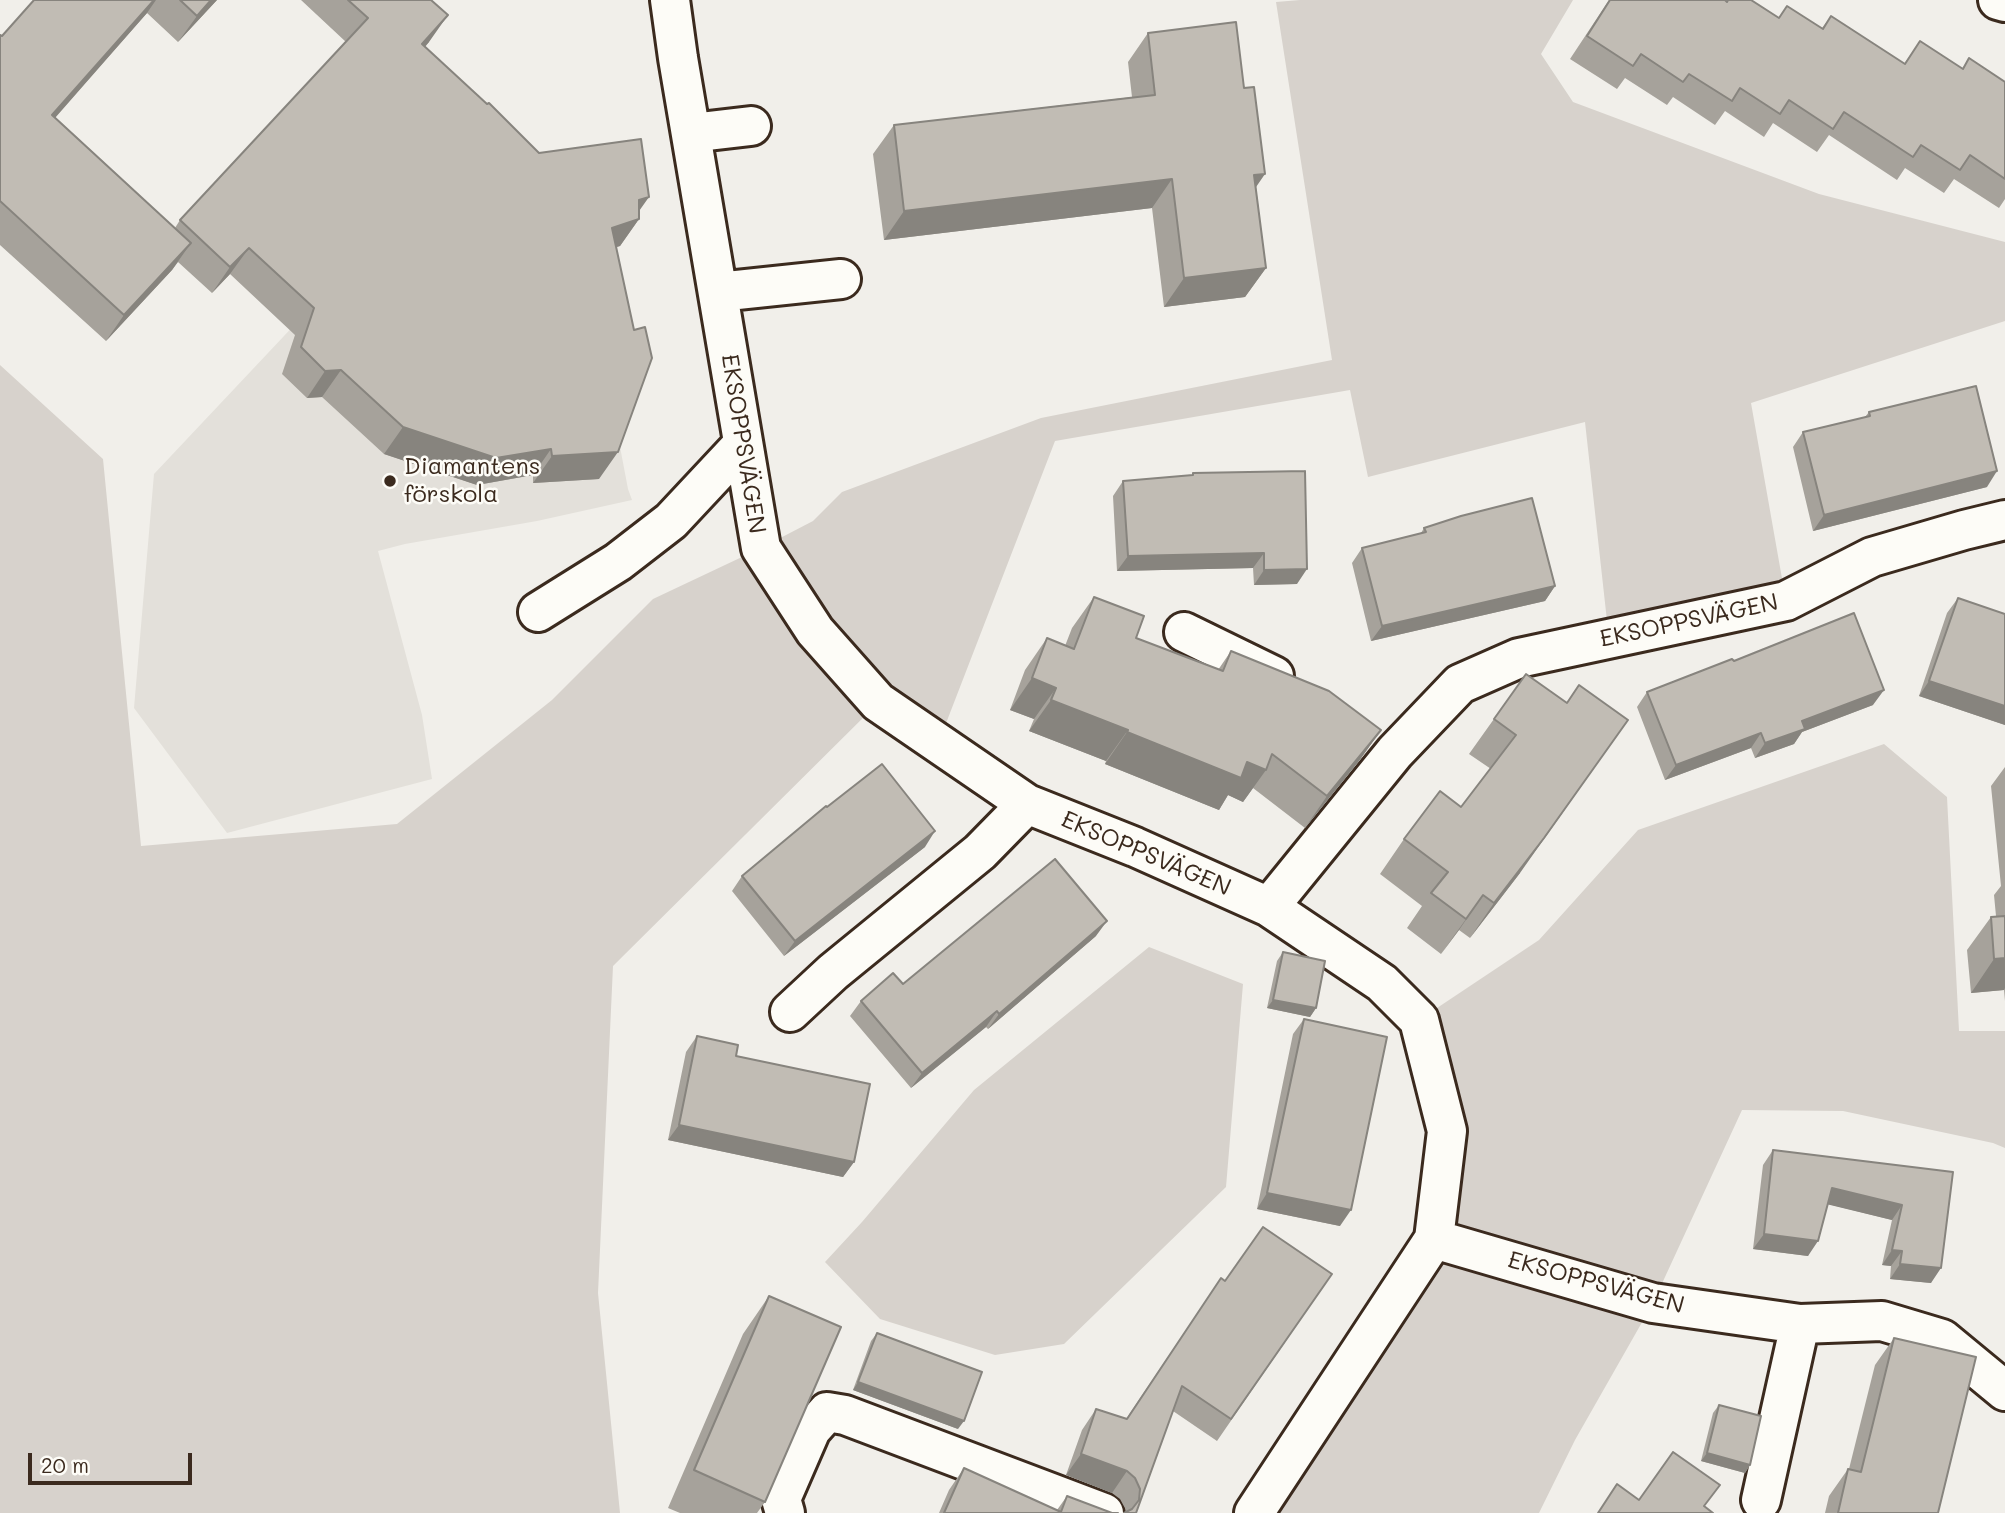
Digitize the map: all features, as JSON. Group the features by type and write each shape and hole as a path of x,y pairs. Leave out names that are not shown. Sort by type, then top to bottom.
{"street":[{"name":"EKSOPPSVÄGEN","path":"670,0 761,548 815,631 878,702 1027,804 1135,847 1269,907 1382,983 1419,1020 1447,1130 1434,1239 1254,1513"},
{"path":"1998,0 2005,2"},
{"path":"691,133 751,125"},
{"path":"718,292 841,279"},
{"path":"538,612 618,562 671,521 743,444"},
{"name":"EKSOPPSVÄGEN","path":"1269,907 1395,752 1460,684 1519,658 1786,601 1872,557 2005,520"},
{"path":"1185,632 1273,675 1306,696"},
{"path":"1362,731 1395,752"},
{"path":"790,1012 833,972 980,852 1027,804"},
{"name":"EKSOPPSVÄGEN","path":"1434,1239 1653,1303 1800,1324 1882,1321 1942,1339 2005,1391"},
{"path":"1761,1500 1800,1324"},
{"path":"785,1513 781,1499 811,1430 827,1412 845,1415 1104,1513"}],"shaded area":[{"path":"1573,0 1541,54 1573,102 1819,194 2005,242 2005,321 1751,403 1786,601 1609,639 1585,422 1368,477 1350,390 1055,441 938,744 878,703 613,966 598,1293 620,1513 0,1513 0,365 103,459 141,846 397,824 552,700 653,599 813,521 842,492 1041,418 1332,360 1276,2"},
{"name":"Diamantens förskola","path":"621,227 620,246 600,252 617,431 632,500 378,551 422,715 432,779 227,833 134,708 154,474 300,319"},
{"path":"1884,744 1947,797 1959,1031 2005,1031 2005,1148 1993,1143 1843,1111 1742,1110 1653,1303 1575,1440 1539,1513 1254,1513 1434,1239 1447,1131 1419,1020 1539,940 1638,830"},
{"path":"1149,947 1243,984 1226,1187 1064,1344 995,1355 880,1319 825,1262 974,1090"}],"building":[{"path":"34,0 154,0 52,115 191,243 124,315 0,201 0,35 2,36"},
{"path":"180,0 211,0 197,16"},
{"path":"348,0 431,0 448,15 422,44 489,103 539,153 641,139 649,197 639,200 639,219 612,228 634,330 645,327 652,358 618,452 552,456 551,449 496,458 403,427 341,370 325,371 301,347 314,308 249,248 230,267 180,220 368,18"},
{"path":"1610,0 1751,0 1779,18 1787,6 1823,29 1831,16 1905,64 1920,41 1963,69 1969,58 2005,82 2005,179 1970,155 1960,170 1921,145 1913,157 1844,112 1833,129 1789,100 1780,114 1740,88 1732,101 1689,74 1683,82 1641,54 1633,66 1587,36"},
{"path":"1236,22 1244,88 1254,87 1265,174 1254,175 1266,268 1184,278 1172,179 904,211 894,125 1155,95 1148,33"},
{"path":"1976,386 1997,471 1824,515 1803,432 1870,416 1869,412"},
{"path":"1305,471 1307,569 1264,570 1264,553 1128,556 1123,481 1193,473"},
{"path":"1532,498 1555,586 1382,626 1362,548 1426,532 1424,528 1461,516"},
{"path":"1094,597 1144,616 1136,638 1223,671 1231,651 1329,691 1381,730 1327,796 1272,754 1266,770 1247,762 1241,778 1051,700 1056,688 1032,678 1047,638 1074,649"},
{"path":"1958,598 2005,614 2005,706 1929,681"},
{"path":"1854,613 1884,690 1802,721 1805,729 1765,743 1761,733 1676,765 1647,692"},
{"path":"1526,674 1567,703 1579,685 1628,720 1494,903 1483,895 1466,919 1431,893 1448,872 1404,839 1440,791 1461,807 1516,735 1494,719"},
{"path":"882,764 935,831 795,941 742,876 826,806"},
{"path":"1055,859 1107,921 999,1014 997,1011 922,1073 861,1001 893,973 903,984"},
{"path":"2005,916 2005,958 1994,959 1991,917"},
{"path":"1283,952 1325,961 1316,1008 1273,1000"},
{"path":"1304,1019 1387,1037 1351,1210 1267,1193"},
{"path":"697,1036 738,1045 736,1056 870,1084 854,1162 679,1125"},
{"path":"1773,1150 1953,1172 1941,1268 1900,1264 1902,1251 1892,1250 1902,1205 1832,1188 1818,1241 1764,1234"},
{"path":"1263,1227 1332,1274 1231,1419 1182,1386 1136,1513 1124,1513 1132,1509 1139,1500 1140,1489 1135,1478 1127,1471 1081,1454 1096,1409 1127,1419 1221,1278 1225,1281"},
{"path":"769,1296 841,1327 765,1502 694,1470"},
{"path":"877,1333 982,1372 964,1421 858,1382"},
{"path":"1894,1338 1976,1357 1938,1513 1838,1513 1848,1469 1861,1472"},
{"path":"1719,1405 1761,1416 1750,1465 1707,1453"},
{"path":"1673,1452 1720,1485 1704,1506 1713,1513 1598,1513 1617,1484 1639,1500"},
{"path":"964,1468 1061,1512 1067,1496 1112,1513 944,1513"}],"place":[{"name":"Diamantens förskola","path":"390,481"}]}
